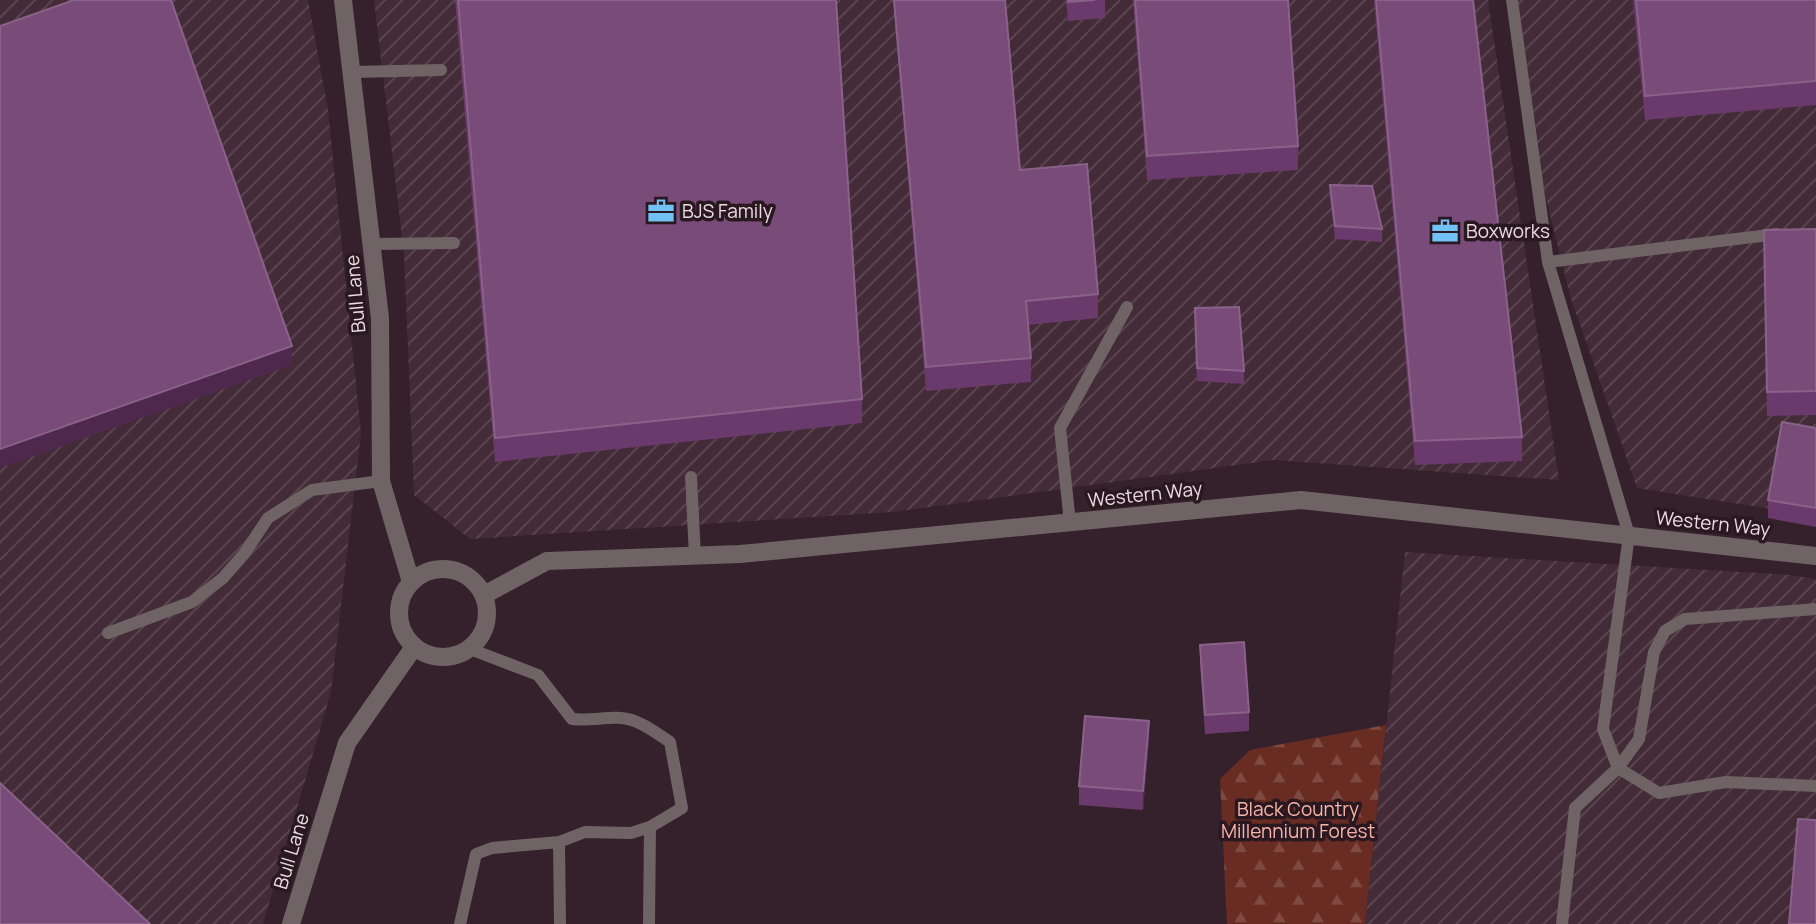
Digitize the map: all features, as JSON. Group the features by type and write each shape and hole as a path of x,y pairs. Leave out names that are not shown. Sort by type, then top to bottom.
{"street":[{"name":"Bull Lane","path":"343,0 380,318 381,481 411,582"},
{"name":"Western Way","path":"484,595 547,561 695,556 1301,500 1816,556"},
{"path":"451,569 470,578 484,595 488,609 486,625 480,638 470,649 456,656 441,657 427,654 414,646 400,622 403,594 411,582 429,571 451,569"},
{"name":"Bull Lane","path":"291,924 346,743 414,646"}],"lane":[{"path":"1512,0 1548,262 1629,535 1603,729 1618,768 1659,793 1726,782 1816,786"},
{"path":"353,72 441,70"},
{"path":"1548,262 1789,232"},
{"path":"372,244 454,243"},
{"path":"1070,523 1060,428 1127,307"},
{"path":"691,477 695,556"},
{"path":"108,633 192,602 223,578 244,554 268,518 312,490 381,481"},
{"path":"1562,924 1576,808 1618,768 1639,739 1654,652 1665,631 1685,620 1816,609"},
{"path":"460,924 476,854 492,848 559,842 585,832 631,832 650,827 682,808 670,743 646,726 625,718 590,722 572,719 538,675 470,649"},
{"path":"649,924 650,827"},
{"path":"559,842 560,924"}],"shaded area":[{"path":"0,0 308,0 328,110 361,433 331,692 263,924 0,924"},
{"path":"374,0 1488,0 1559,480 1273,460 893,512 470,539 414,495 404,254"},
{"path":"1516,0 1816,0 1816,516 1637,488 1570,296 1542,182"},
{"path":"1405,552 1791,575 1816,579 1816,924 1365,924"}],"green space":[{"name":"Black Country Millennium Forest","path":"1386,725 1365,924 1227,924 1220,779 1250,750"}],"building":[{"path":"74,0 171,0 292,346 0,449 0,26"},
{"name":"BJS Family","path":"458,0 836,0 862,399 495,438"},
{"path":"894,0 1005,0 1020,170 1087,164 1098,294 1026,301 1031,358 926,367"},
{"path":"1135,0 1288,0 1298,146 1147,156"},
{"name":"Boxworks","path":"1376,0 1473,0 1522,437 1415,441"},
{"path":"1636,0 1816,0 1816,81 1645,96"},
{"path":"1330,185 1372,186 1382,229 1335,226"},
{"path":"1816,229 1816,391 1767,392 1764,230"},
{"path":"1239,307 1244,371 1197,368 1195,308"},
{"path":"1782,422 1816,428 1816,508 1768,500"},
{"path":"1244,642 1249,712 1205,715 1200,645"},
{"path":"1085,716 1149,721 1143,791 1079,786"},
{"path":"0,783 150,924 0,924"},
{"path":"1798,819 1816,820 1816,924 1789,924"}],"place":[{"name":"BJS Family","path":"661,211"},
{"name":"Boxworks","path":"1445,231"}]}
